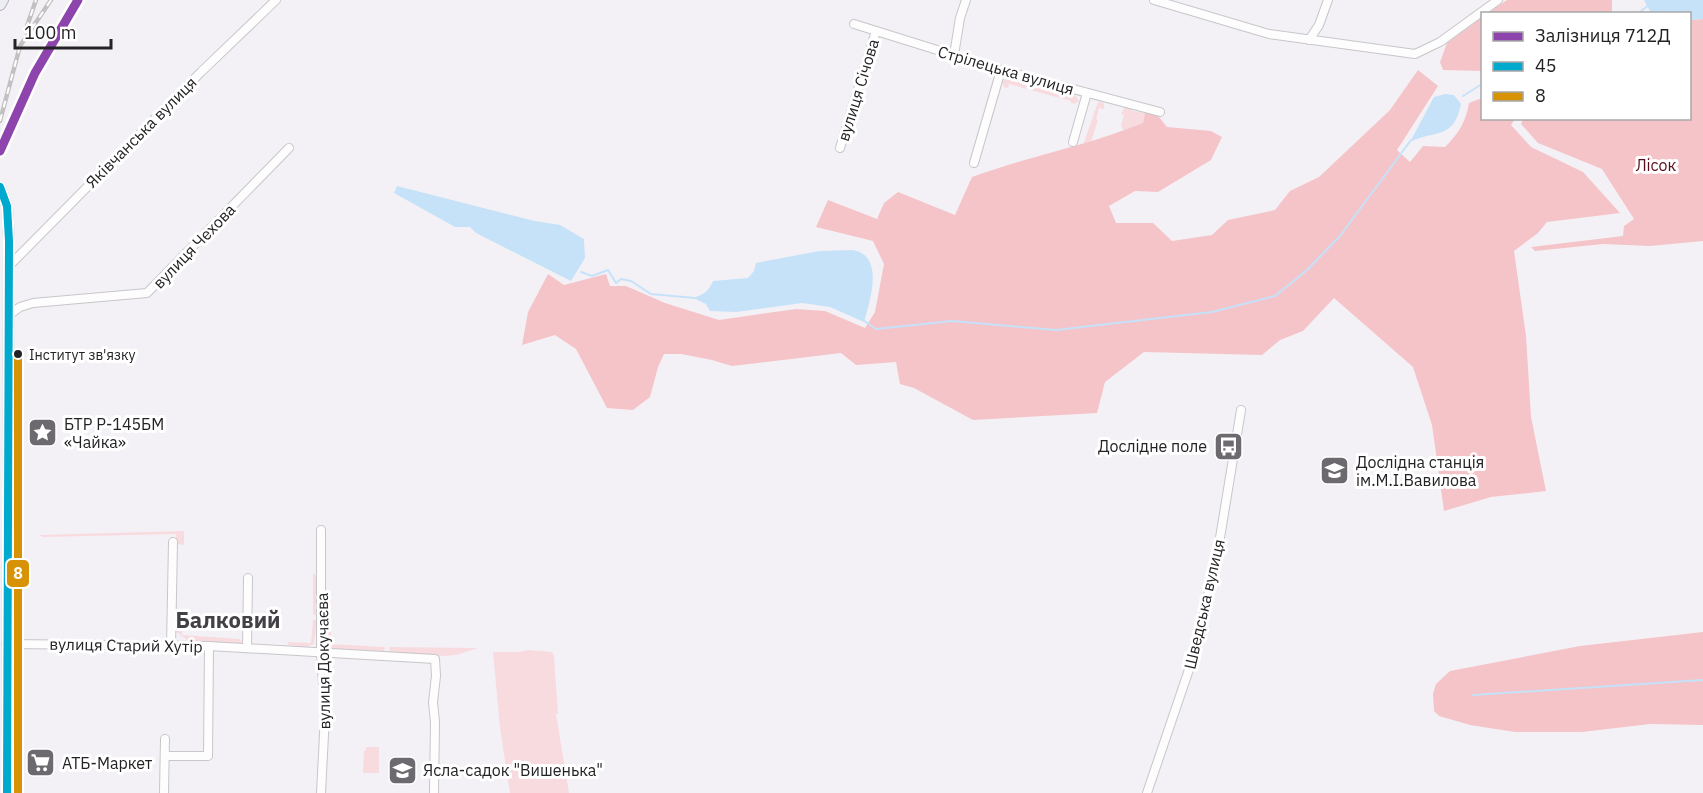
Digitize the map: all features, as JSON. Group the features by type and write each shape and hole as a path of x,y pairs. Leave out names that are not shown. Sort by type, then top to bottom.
{"main road":[{"path":"0,6 3,0"},
{"path":"0,188 8,214 9,266 7,793"}],"street":[{"name":"Яківчанська вулиця","path":"9,266 201,72 276,0"},
{"path":"954,55 960,18 966,0"},
{"path":"1154,0 1269,34 1415,54 1440,42 1481,12"},
{"path":"1309,39 1329,0"},
{"path":"1481,12 1498,0"},
{"name":"Стрілецька вулиця","path":"854,24 1001,70 1160,112"},
{"name":"вулиця Січова","path":"840,148 876,31"},
{"path":"974,163 1001,70"},
{"path":"1073,142 1087,93"},
{"name":"вулиця Чехова","path":"9,315 23,305 33,303 147,293 289,148"},
{"name":"Шведська вулиця","path":"1147,793 1197,646 1219,544 1241,410"},
{"name":"вулиця Докучаєва","path":"321,530 321,653 325,715 321,793"},
{"path":"171,646 174,542"},
{"path":"247,648 248,578"},
{"name":"вулиця Старий Хутір","path":"6,644 209,646 435,659 434,793"},
{"path":"165,756 208,756 209,646"},
{"path":"164,793 165,739"}],"shaded area":[{"path":"1007,78 1076,96 1079,101 1074,104 1071,101 1009,84 1008,88 1004,87 1002,81"},
{"path":"1098,102 1104,103 1104,109 1099,108 1091,142 1083,145"},
{"path":"1128,107 1133,111 1145,113 1143,123 1124,131 1121,126 1124,115 1121,114 1124,108"},
{"path":"184,531 184,545 176,544 176,534 43,537 39,535"},
{"path":"313,573 319,578 318,615 313,615"},
{"path":"324,596 331,596 331,644 385,647 384,651 326,647"},
{"path":"176,618 182,618 182,635 240,639 242,643 190,642 175,631"},
{"path":"313,620 317,620 314,644 307,647 289,645 287,642 311,643"},
{"path":"389,647 478,648 445,656 390,653"},
{"path":"527,650 552,652 554,657 558,714 556,714 569,793 510,793 500,728 493,652"},
{"path":"366,747 379,747 379,773 363,773"}],"green space":[{"path":"1507,0 1612,0 1612,12 1489,12"},
{"path":"1481,18 1481,71 1443,70 1440,62 1447,43"},
{"name":"Лісок","path":"1703,19 1703,241 1650,246 1603,244 1535,251 1531,247 1623,236 1624,226 1634,219 1602,169 1538,143 1521,124 1523,120 1691,120 1691,20"},
{"path":"1418,70 1438,86 1397,150 1410,162 1423,146 1445,147 1461,127 1469,103 1481,98 1481,120 1514,120 1511,125 1531,147 1583,172 1620,213 1547,222 1538,233 1514,251 1526,336 1531,417 1546,491 1491,497 1444,511 1432,425 1413,367 1334,298 1303,331 1280,340 1262,355 1144,352 1105,382 1097,413 973,420 914,388 900,384 896,362 856,365 841,353 732,366 681,354 664,354 650,397 633,410 607,408 576,349 555,335 522,345 528,312 548,274 564,285 606,274 610,286 626,286 665,303 719,320 796,309 825,311 865,328 875,312 884,264 873,241 816,227 828,200 877,219 884,203 898,192 955,215 972,177 1122,131 1143,123 1145,113 1160,112 1158,116 1167,127 1211,131 1222,137 1211,160 1158,192 1135,191 1109,206 1116,223 1153,223 1172,241 1212,235 1228,220 1275,210 1290,191 1319,177 1390,110"},
{"path":"1703,632 1703,725 1650,724 1582,732 1515,732 1470,725 1439,716 1434,711 1433,694 1436,684 1450,671 1580,646"}],"water":[{"path":"1644,0 1703,0 1703,19 1691,20 1691,12 1650,12"},
{"path":"1445,94 1454,95 1461,104 1453,124 1442,132 1410,142 1434,97"},
{"path":"397,186 535,221 560,225 584,239 585,258 571,281 476,233 470,227 455,227 394,193"},
{"path":"853,250 863,254 872,270 872,291 864,322 830,307 802,303 736,312 710,311 706,304 693,298 705,292 713,281 748,278 754,271 756,263 819,251"}],"waterway":[{"path":"1640,12 1649,5"},
{"path":"1463,96 1481,85"},
{"path":"863,320 876,329 952,321 1056,330 1212,312 1275,296 1307,270 1340,236 1411,140"},
{"path":"581,272 592,276 608,270 616,283 621,279 631,281 651,294 695,298"},
{"path":"1473,695 1703,680"}],"railway":[{"path":"26,29 36,0"},
{"path":"0,121 20,46 51,0"}],"rail line":[{"name":"712Д","path":"0,151 35,73 78,0"}],"transit line":[{"name":"45","path":"0,187 7,206 9,241 7,793"},
{"name":"8","path":"18,354 18,793"}],"place":[{"name":"Інститут зв'язку","path":"18,354"},
{"name":"БТР Р-145БМ «Чайка»","path":"43,433"},
{"name":"Дослідне поле","path":"1228,446"},
{"name":"Дослідна станція ім.М.І.Вавилова","path":"1335,471"},
{"name":"АТБ-Маркет","path":"41,763"},
{"name":"Ясла-садок \"Вишенька\"","path":"402,770"}],"district":[{"name":"Балковий","path":"228,620"}]}
